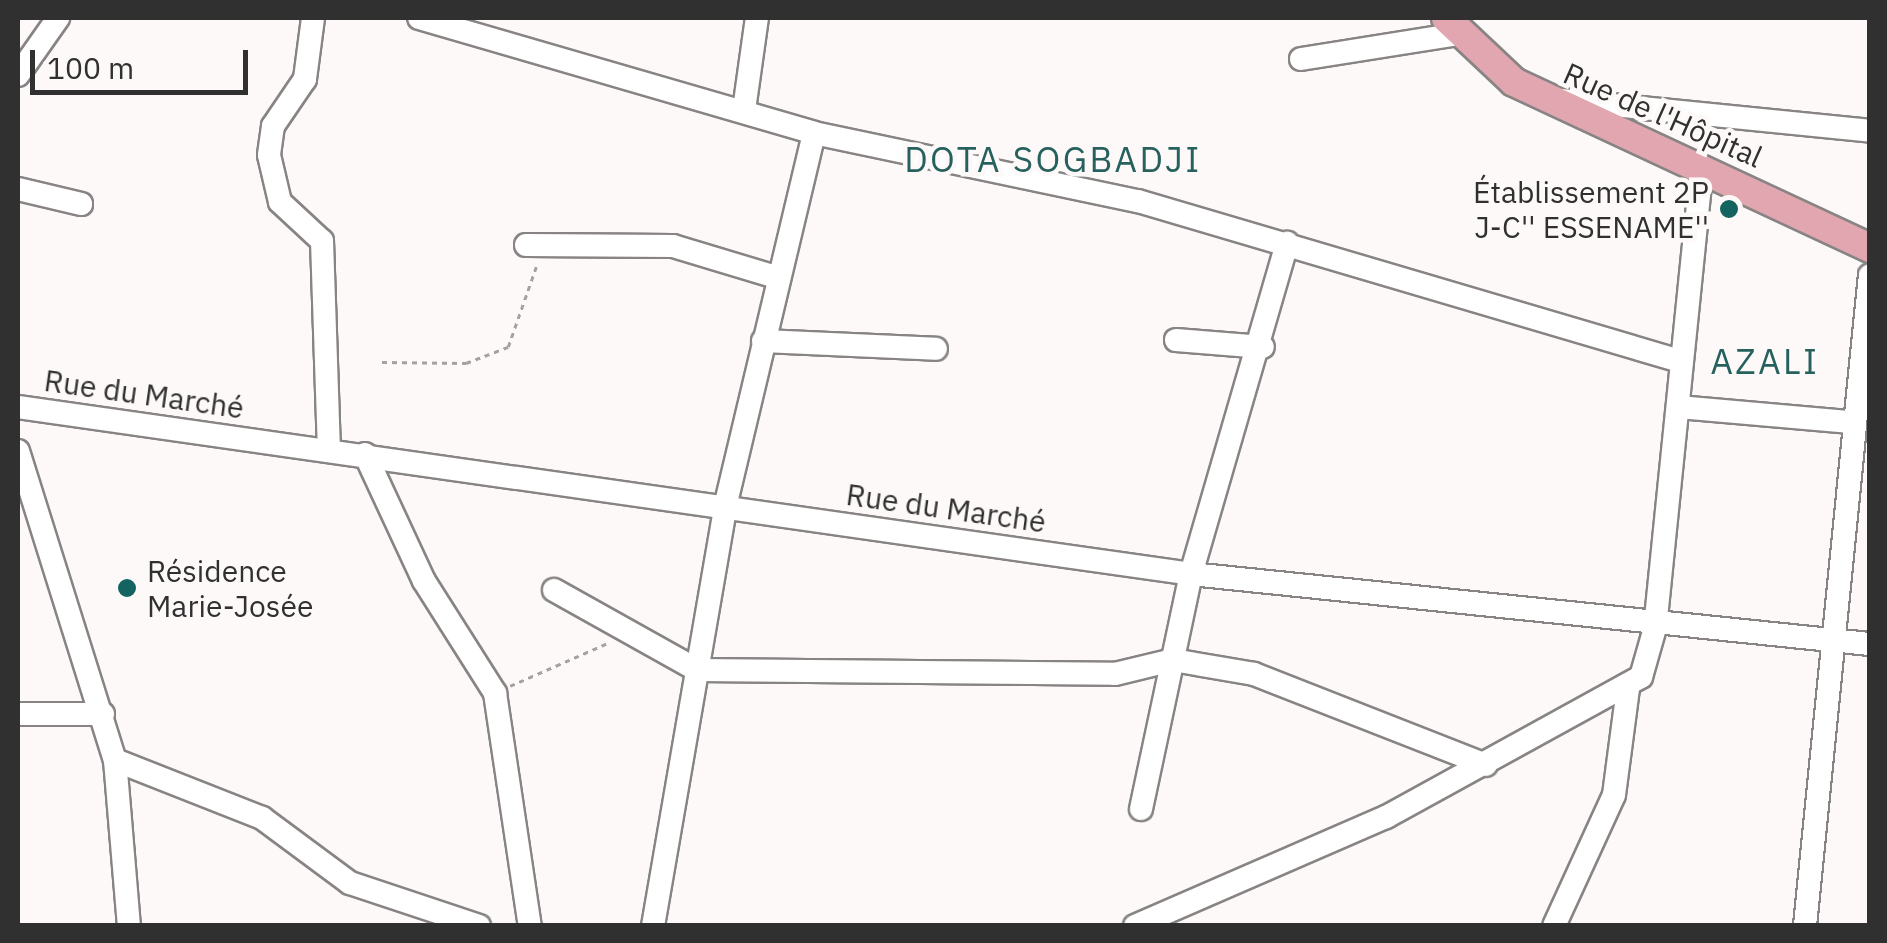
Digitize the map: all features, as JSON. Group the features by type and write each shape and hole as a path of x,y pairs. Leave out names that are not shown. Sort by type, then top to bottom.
{"main road":[{"name":"Rue de l'Hôpital","path":"1452,26 1548,99 1702,166 1870,248"}],"street":[{"path":"18,74 58,18"},
{"path":"313,18 305,79 273,126 269,155 280,202 322,240 330,449"},
{"path":"419,18 744,110 814,134 1101,192 1680,361"},
{"path":"744,110 757,18"},
{"path":"1301,59 1452,26"},
{"path":"1548,99 1870,131"},
{"path":"653,926 725,507 814,134"},
{"path":"1134,926 1298,860 1486,765 1628,688 1648,666 1702,166"},
{"path":"18,189 81,204"},
{"path":"1141,809 1191,574 1263,347 1288,244"},
{"path":"533,245 674,246 779,278"},
{"path":"1805,926 1834,640 1858,480 1852,422 1870,274"},
{"path":"1176,340 1263,347"},
{"path":"763,341 936,349"},
{"name":"Rue du Marché","path":"18,407 1191,574 1655,628 1870,644"},
{"path":"1678,407 1852,422"},
{"path":"18,450 115,760 130,926"},
{"path":"364,454 424,581 495,693 530,926"},
{"path":"554,590 626,634 697,670 1115,674 1173,660 1254,674 1486,765"},
{"path":"1554,926 1614,795 1628,688"},
{"path":"18,714 103,714"},
{"path":"115,760 262,818 350,883 423,918 479,926"}],"path":[{"path":"382,362 466,362 508,347 535,286 533,245"},
{"path":"495,693 626,634"}],"place":[{"name":"Établissement 2P J-C'' ESSENAME''","path":"1729,209"},
{"name":"Résidence Marie-Josée","path":"127,588"}],"district":[{"name":"DOTA SOGBADJI","path":"1053,159"},
{"name":"AZALI","path":"1765,361"}]}
